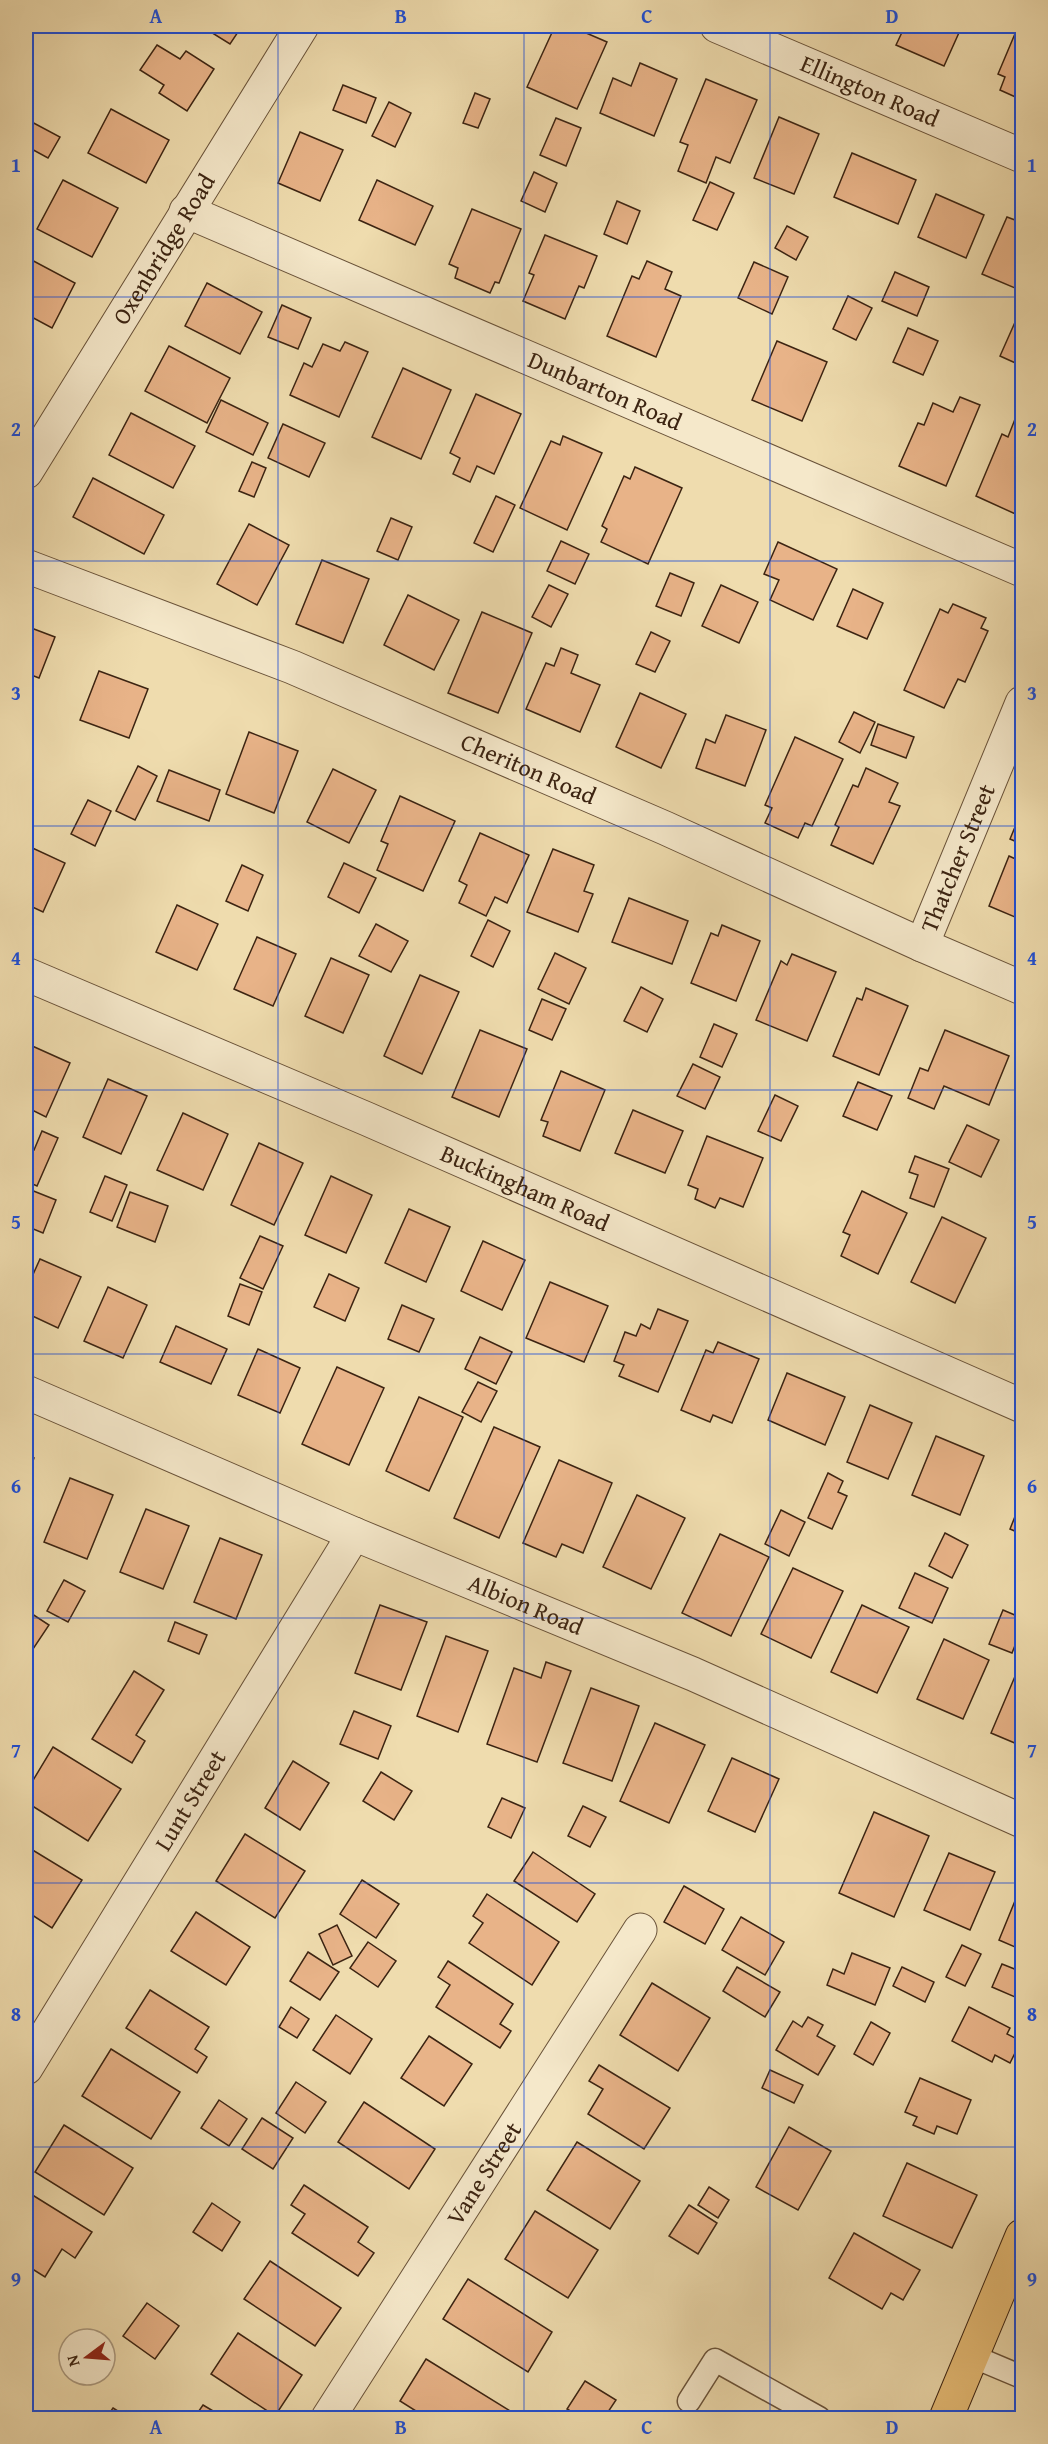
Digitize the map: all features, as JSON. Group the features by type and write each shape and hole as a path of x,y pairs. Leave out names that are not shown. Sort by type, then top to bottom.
{"main road":[{"path":"946,2418 1019,2255"}],"street":[{"name":"Oxenbridge Road","path":"26,472 302,26"},
{"name":"Ellington Road","path":"717,26 1023,156"},
{"name":"Dunbarton Road","path":"186,211 1023,570"},
{"name":"Cheriton Road","path":"26,566 292,667 665,828 922,945 1023,988"},
{"name":"Thatcher Street","path":"922,945 1023,704"},
{"name":"Buckingham Road","path":"26,974 367,1119 1023,1406"},
{"name":"Albion Road","path":"26,1392 354,1534 693,1674 1023,1821"},
{"name":"Lunt Street","path":"26,2068 354,1534"},
{"name":"Vane Street","path":"328,2418 640,1930"}],"lane":[{"path":"972,2356 1023,2377"},
{"path":"689,2401 715,2360 819,2418"}],"building":[{"path":"201,26 242,26 230,44"},
{"path":"555,26 570,26 607,42 577,109 527,87"},
{"path":"905,26 962,26 944,66 896,45"},
{"path":"1017,29 1022,31 1022,100 1000,90 1005,77 998,74"},
{"path":"157,45 180,59 186,51 214,69 187,111 159,93 164,85 140,70"},
{"path":"640,63 677,79 654,136 600,113 613,78 631,86"},
{"path":"706,79 757,100 730,163 716,157 706,183 678,171 688,145 680,142"},
{"path":"343,85 376,98 366,123 333,110"},
{"path":"475,93 490,99 478,128 463,123"},
{"path":"389,102 411,113 395,147 372,136"},
{"path":"111,109 169,140 146,183 88,153"},
{"path":"779,117 819,134 794,194 754,178"},
{"path":"556,118 581,128 566,166 540,155"},
{"path":"28,120 60,137 48,158 26,146"},
{"path":"300,132 343,150 320,201 278,183"},
{"path":"852,153 916,180 898,224 834,197"},
{"path":"534,172 557,183 545,212 521,201"},
{"path":"63,180 118,208 92,257 37,229"},
{"path":"377,180 433,206 415,245 359,220"},
{"path":"710,182 734,193 717,230 693,220"},
{"path":"936,194 984,215 966,258 918,237"},
{"path":"617,201 640,211 627,244 604,234"},
{"path":"472,209 521,229 499,283 495,282 490,293 455,278 458,268 449,264"},
{"path":"1018,214 1022,216 1022,291 982,274 1007,217 1015,220"},
{"path":"787,226 808,237 796,260 775,248"},
{"path":"545,235 597,256 584,288 579,286 565,319 523,301 534,275 529,273"},
{"path":"26,257 75,283 52,328 26,314"},
{"path":"647,261 672,272 665,289 681,296 656,357 607,336 632,276 639,279"},
{"path":"754,262 788,277 772,314 738,298"},
{"path":"895,272 929,287 917,316 882,301"},
{"path":"207,283 262,312 240,354 185,326"},
{"path":"848,296 872,308 856,340 833,329"},
{"path":"282,305 311,318 298,349 268,337"},
{"path":"1016,320 1022,323 1022,366 1000,356"},
{"path":"908,328 938,341 923,375 893,362"},
{"path":"777,341 827,362 802,421 752,400"},
{"path":"345,342 368,352 339,417 290,395 304,363 312,367 323,344 340,351"},
{"path":"169,346 230,378 207,423 145,391"},
{"path":"403,368 451,390 421,459 372,437"},
{"path":"476,394 521,414 494,474 477,466 470,482 453,474 460,458 450,453"},
{"path":"960,397 980,405 946,486 899,466 918,423 924,425 933,403 953,412"},
{"path":"221,400 268,423 253,455 206,432"},
{"path":"131,413 195,446 173,488 109,455"},
{"path":"1017,414 1022,417 1022,517 976,496 1002,434 1008,437"},
{"path":"283,424 325,443 309,477 268,458"},
{"path":"563,436 602,453 567,530 520,508 551,441 560,445"},
{"path":"252,462 266,468 254,497 239,491"},
{"path":"635,467 682,488 648,564 601,542 607,529 602,526 624,476 630,479"},
{"path":"93,478 164,515 144,554 73,517"},
{"path":"496,496 515,505 493,552 474,543"},
{"path":"391,518 412,527 398,560 377,551"},
{"path":"249,524 289,545 257,605 217,584"},
{"path":"561,541 589,554 575,584 547,571"},
{"path":"778,542 837,569 813,620 770,600 779,580 764,574"},
{"path":"322,560 369,579 343,643 296,624"},
{"path":"670,573 694,583 681,616 656,606"},
{"path":"549,585 568,594 551,627 532,617"},
{"path":"721,585 758,602 739,643 702,626"},
{"path":"853,589 883,603 867,639 837,626"},
{"path":"408,595 459,620 434,670 384,645"},
{"path":"953,604 986,618 981,628 988,631 965,682 958,679 944,708 904,690 940,609 948,613"},
{"path":"482,612 532,633 498,713 448,693"},
{"path":"26,626 55,637 39,678 26,673"},
{"path":"651,632 670,641 655,672 636,664"},
{"path":"561,648 578,655 571,673 600,685 580,732 526,709 546,663 554,666"},
{"path":"99,671 148,689 129,738 80,720"},
{"path":"640,693 686,714 661,768 616,747"},
{"path":"854,712 875,722 860,753 839,742"},
{"path":"726,715 766,730 745,786 696,768 706,739 715,743"},
{"path":"878,724 914,737 906,758 871,745"},
{"path":"249,732 298,751 274,813 226,794"},
{"path":"795,737 843,759 812,826 805,823 798,838 765,823 772,808 765,805"},
{"path":"138,766 157,776 135,820 116,811"},
{"path":"866,768 898,783 889,802 900,806 873,864 831,845 839,827 835,825 853,785 858,787"},
{"path":"333,769 376,790 349,843 307,822"},
{"path":"169,770 220,790 209,821 157,801"},
{"path":"400,796 455,821 423,891 377,870 388,844 381,841"},
{"path":"88,800 111,811 95,846 71,834"},
{"path":"1022,810 1022,844 1010,839"},
{"path":"480,833 529,855 507,903 495,897 486,916 459,903 467,885 459,881"},
{"path":"26,845 65,863 43,912 26,904"},
{"path":"553,849 594,865 584,891 593,894 578,932 527,912"},
{"path":"1009,856 1022,862 1022,920 989,906"},
{"path":"344,863 376,878 359,913 328,897"},
{"path":"242,865 263,875 248,911 226,901"},
{"path":"629,898 688,921 672,964 612,942"},
{"path":"177,905 218,924 197,970 156,952"},
{"path":"488,920 510,931 493,967 471,956"},
{"path":"376,924 408,941 391,972 359,956"},
{"path":"722,925 760,941 736,1001 691,983 711,933 718,936"},
{"path":"257,937 296,954 273,1006 234,989"},
{"path":"555,953 586,968 569,1004 538,989"},
{"path":"792,954 836,972 807,1041 756,1020 781,961 787,965"},
{"path":"331,958 369,975 343,1033 305,1016"},
{"path":"420,975 459,992 422,1074 384,1056"},
{"path":"641,987 663,999 647,1032 624,1021"},
{"path":"866,988 908,1006 879,1075 833,1056 857,998 862,1000"},
{"path":"542,999 566,1009 552,1040 529,1030"},
{"path":"714,1024 737,1034 722,1067 700,1057"},
{"path":"480,1030 527,1049 499,1117 452,1097"},
{"path":"945,1030 1009,1056 989,1105 944,1086 934,1109 908,1098 920,1068 928,1071"},
{"path":"30,1045 70,1063 46,1117 26,1107 26,1054"},
{"path":"693,1064 720,1077 705,1109 677,1096"},
{"path":"561,1071 605,1090 580,1151 543,1136 548,1122 541,1120"},
{"path":"108,1079 147,1096 121,1154 83,1137"},
{"path":"858,1082 892,1096 877,1130 843,1116"},
{"path":"775,1095 798,1106 781,1141 758,1131"},
{"path":"633,1110 683,1131 665,1173 615,1153"},
{"path":"183,1113 228,1134 203,1190 157,1170"},
{"path":"967,1125 999,1140 981,1177 949,1162"},
{"path":"42,1131 58,1138 37,1186 26,1181 26,1153 28,1148 34,1150"},
{"path":"707,1136 763,1158 743,1207 720,1198 715,1208 695,1199 698,1189 688,1185"},
{"path":"259,1143 303,1163 274,1225 231,1205"},
{"path":"915,1156 949,1169 934,1207 910,1198 918,1175 909,1172"},
{"path":"105,1176 127,1185 112,1221 90,1212"},
{"path":"331,1176 372,1195 346,1253 305,1235"},
{"path":"26,1188 56,1200 43,1233 26,1226"},
{"path":"862,1191 907,1213 878,1274 841,1256 850,1235 843,1232"},
{"path":"130,1192 168,1206 155,1242 117,1227"},
{"path":"409,1209 450,1227 426,1282 385,1263"},
{"path":"942,1217 986,1238 955,1303 911,1282"},
{"path":"260,1236 283,1246 263,1289 240,1278"},
{"path":"483,1241 525,1260 502,1310 461,1291"},
{"path":"40,1259 81,1277 58,1328 26,1313 26,1290"},
{"path":"329,1274 359,1288 345,1321 314,1307"},
{"path":"550,1282 608,1306 584,1362 526,1338"},
{"path":"240,1284 262,1292 249,1325 228,1316"},
{"path":"108,1287 147,1305 123,1358 84,1341"},
{"path":"402,1305 434,1319 419,1352 388,1339"},
{"path":"658,1309 688,1321 658,1392 619,1376 624,1365 614,1361 625,1332 636,1336 641,1324 650,1329"},
{"path":"176,1326 227,1349 211,1384 160,1362"},
{"path":"480,1337 512,1352 496,1384 465,1369"},
{"path":"718,1342 759,1359 732,1423 713,1415 710,1422 681,1410 706,1350 713,1353"},
{"path":"258,1349 300,1368 280,1413 238,1395"},
{"path":"337,1367 384,1388 349,1465 302,1444"},
{"path":"787,1373 845,1397 825,1445 768,1420"},
{"path":"478,1382 497,1391 481,1422 462,1412"},
{"path":"419,1397 463,1417 429,1491 386,1471"},
{"path":"870,1405 912,1423 888,1479 847,1462"},
{"path":"494,1427 540,1447 499,1538 454,1518"},
{"path":"936,1436 984,1456 960,1515 912,1495"},
{"path":"26,1454 34,1458 26,1481"},
{"path":"559,1460 612,1483 583,1553 562,1544 556,1557 523,1543"},
{"path":"828,1473 843,1481 838,1492 847,1496 832,1529 808,1518"},
{"path":"70,1478 113,1495 87,1559 44,1542"},
{"path":"637,1495 685,1518 651,1589 603,1567"},
{"path":"1022,1499 1022,1534 1010,1529"},
{"path":"146,1509 189,1526 163,1589 120,1572"},
{"path":"781,1510 805,1522 789,1556 765,1544"},
{"path":"945,1533 968,1545 952,1578 929,1566"},
{"path":"720,1534 769,1557 731,1636 682,1613"},
{"path":"220,1538 262,1555 236,1619 194,1602"},
{"path":"793,1568 843,1591 811,1658 761,1634"},
{"path":"915,1573 948,1588 932,1623 899,1608"},
{"path":"64,1580 85,1591 68,1622 47,1611"},
{"path":"380,1605 427,1622 401,1690 355,1673"},
{"path":"862,1605 909,1627 877,1693 831,1672"},
{"path":"26,1610 49,1625 29,1655 26,1653"},
{"path":"1003,1610 1022,1618 1022,1628 1012,1653 989,1644"},
{"path":"175,1622 207,1635 199,1654 168,1641"},
{"path":"446,1636 488,1651 458,1732 417,1716"},
{"path":"944,1639 989,1660 963,1719 917,1699"},
{"path":"546,1662 571,1671 537,1762 487,1744 514,1668 541,1678"},
{"path":"134,1671 164,1690 136,1735 145,1741 132,1763 92,1739"},
{"path":"1016,1674 1022,1677 1022,1746 991,1733"},
{"path":"591,1688 639,1706 612,1781 563,1763"},
{"path":"354,1711 391,1726 378,1759 340,1744"},
{"path":"655,1723 705,1745 669,1823 620,1801"},
{"path":"53,1747 121,1789 88,1841 26,1802 26,1792"},
{"path":"732,1758 779,1779 755,1832 708,1811"},
{"path":"293,1761 329,1783 300,1830 265,1808"},
{"path":"381,1772 412,1791 394,1820 363,1801"},
{"path":"502,1798 525,1808 511,1838 488,1827"},
{"path":"583,1806 606,1817 590,1847 568,1836"},
{"path":"874,1812 929,1836 894,1917 839,1893"},
{"path":"245,1834 305,1871 275,1918 216,1881"},
{"path":"26,1846 82,1880 52,1928 26,1911"},
{"path":"533,1852 595,1894 577,1922 514,1881"},
{"path":"949,1853 995,1872 970,1930 924,1910"},
{"path":"362,1880 399,1904 376,1938 340,1914"},
{"path":"684,1886 724,1909 705,1944 664,1922"},
{"path":"1019,1891 1022,1892 1022,1950 999,1940"},
{"path":"487,1894 559,1942 532,1985 469,1943 483,1923 473,1916"},
{"path":"196,1912 250,1947 226,1985 171,1951"},
{"path":"741,1917 784,1942 765,1975 722,1950"},
{"path":"337,1925 352,1956 333,1965 319,1934"},
{"path":"368,1942 396,1961 378,1987 350,1968"},
{"path":"962,1945 981,1954 965,1986 946,1977"},
{"path":"308,1952 339,1972 320,2000 290,1981"},
{"path":"852,1953 890,1968 875,2005 827,1985 833,1969 844,1974"},
{"path":"448,1961 513,2004 500,2024 511,2031 500,2048 436,2007 450,1985 438,1977"},
{"path":"1002,1964 1022,1972 1022,2000 992,1987"},
{"path":"737,1967 780,1992 765,2017 723,1991"},
{"path":"902,1967 934,1982 925,2002 893,1986"},
{"path":"652,1983 710,2018 678,2071 620,2035"},
{"path":"150,1990 209,2027 195,2049 207,2057 197,2073 126,2028"},
{"path":"291,2007 309,2019 297,2038 279,2027"},
{"path":"969,2007 1010,2028 1007,2034 1021,2041 1010,2063 995,2055 992,2062 952,2041"},
{"path":"336,2015 372,2039 350,2074 313,2050"},
{"path":"808,2017 823,2025 817,2036 835,2046 818,2075 776,2050 793,2021 802,2027"},
{"path":"871,2022 890,2033 873,2065 854,2054"},
{"path":"429,2036 472,2064 444,2106 401,2078"},
{"path":"111,2049 180,2092 151,2139 82,2096"},
{"path":"599,2065 670,2108 644,2149 588,2114 603,2089 589,2081"},
{"path":"770,2070 803,2085 794,2103 762,2088"},
{"path":"920,2078 971,2100 957,2134 937,2126 934,2134 913,2125 917,2117 905,2112"},
{"path":"296,2082 326,2102 305,2133 276,2113"},
{"path":"219,2100 247,2119 229,2146 201,2128"},
{"path":"364,2102 435,2149 409,2189 338,2142"},
{"path":"262,2118 293,2138 273,2169 242,2149"},
{"path":"64,2125 133,2168 104,2215 35,2172"},
{"path":"789,2127 831,2151 798,2210 756,2187"},
{"path":"577,2142 640,2181 610,2229 547,2190"},
{"path":"907,2163 977,2195 952,2248 883,2216"},
{"path":"304,2185 368,2227 358,2242 374,2253 358,2276 292,2233 305,2214 291,2205"},
{"path":"709,2187 729,2200 718,2218 698,2205"},
{"path":"26,2191 92,2232 75,2258 62,2249 45,2277 26,2265"},
{"path":"212,2203 240,2222 222,2251 193,2232"},
{"path":"689,2205 717,2223 698,2254 669,2236"},
{"path":"535,2211 598,2250 568,2298 505,2259"},
{"path":"854,2233 920,2270 903,2300 891,2293 882,2309 829,2278"},
{"path":"270,2261 341,2308 315,2346 244,2299"},
{"path":"468,2279 552,2332 528,2372 443,2319"},
{"path":"147,2303 179,2326 155,2359 123,2336"},
{"path":"238,2333 302,2375 275,2416 211,2374"},
{"path":"426,2359 515,2414 513,2418 427,2418 400,2401"},
{"path":"585,2381 616,2400 604,2418 582,2418 567,2409"},
{"path":"203,2405 225,2418 194,2418"},
{"path":"113,2408 129,2418 106,2418"}]}
